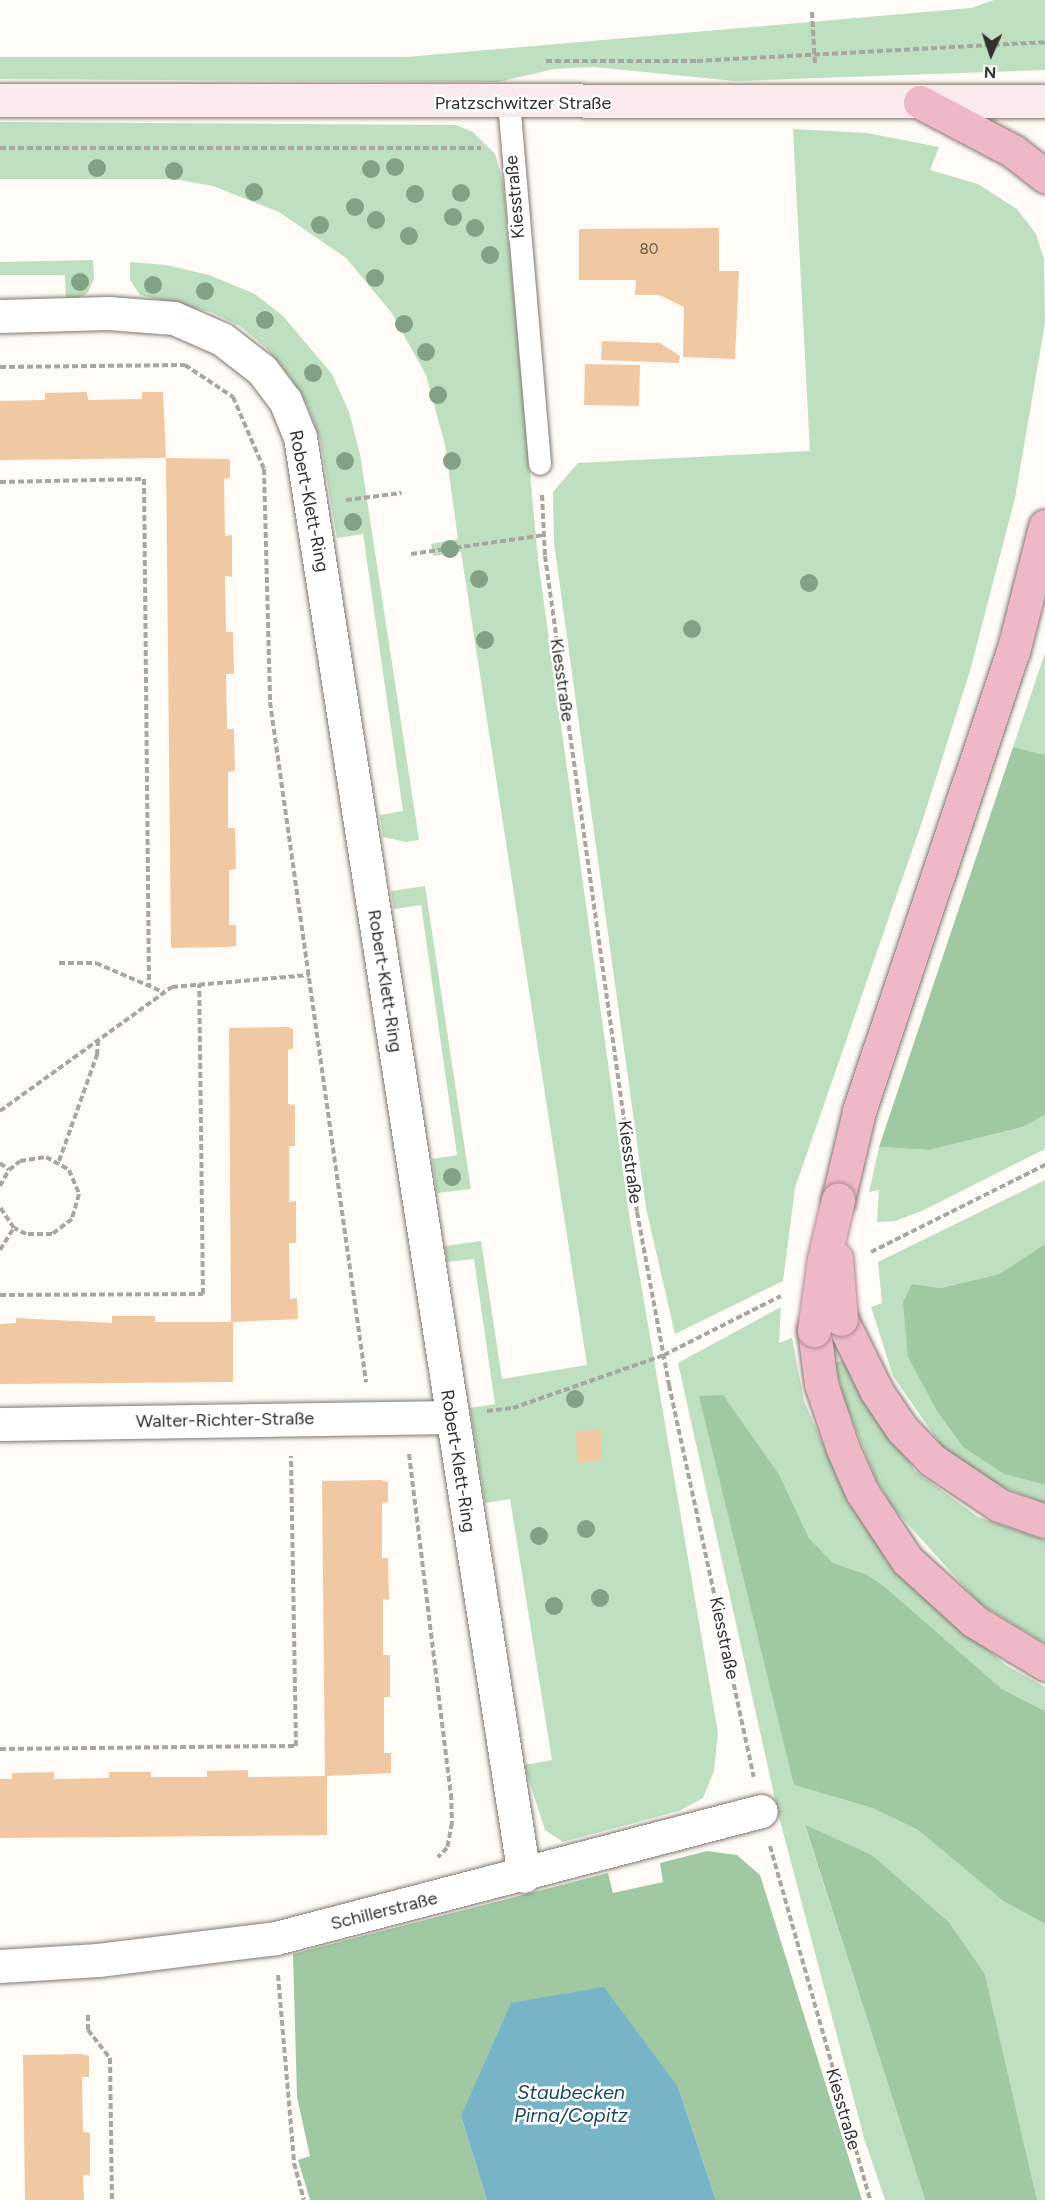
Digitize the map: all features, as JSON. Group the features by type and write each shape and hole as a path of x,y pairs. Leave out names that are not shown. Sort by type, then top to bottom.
{"highway":[{"path":"920,102 1013,151 1045,176"},
{"path":"1045,526 1013,652 859,1111 838,1200 836,1257 820,1384 843,1449 862,1492 907,1560 974,1621 1045,1664"},
{"path":"828,1324 902,1429 932,1460 999,1505 1045,1521"}],"street":[{"name":"Pratzschwitzer Straße","path":"0,100 1045,101"},
{"name":"Robert-Klett-Ring","path":"0,316 108,314 174,318 222,339 262,370 285,400 300,437 450,1417 524,1876"},
{"name":"Walter-Richter-Straße","path":"0,1424 450,1417"},
{"name":"Schillerstraße","path":"0,1966 98,1960 276,1938 524,1876 761,1811"}],"lane":[{"name":"Kiesstraße","path":"509,102 511,149 540,464"}],"path":[{"path":"812,12 816,102"},
{"path":"608,58 697,61 1045,42"},
{"path":"0,148 511,149"},
{"path":"0,367 185,364 233,397 264,469 270,702 371,1418"},
{"name":"Kiesstraße","path":"540,464 544,535 637,1212 664,1355 761,1811 870,2200"},
{"path":"0,482 144,479 149,986"},
{"path":"312,505 402,493"},
{"path":"411,554 544,535"},
{"path":"59,963 96,963 164,992"},
{"path":"0,1111 172,987 309,975"},
{"path":"0,1295 203,1294 199,984"},
{"path":"59,1161 97,1055 98,1040"},
{"path":"0,1186 9,1170 32,1157 59,1161 78,1187 78,1207 72,1219 52,1234 26,1234 14,1228 0,1207"},
{"path":"0,1162 9,1170"},
{"path":"0,1250 14,1228"},
{"path":"450,1417 513,1408 664,1355"},
{"path":"405,1417 451,1794 452,1823 447,1848 434,1860"},
{"path":"0,1749 296,1746 290,1419"},
{"path":"276,1938 286,2096 294,2163 304,2200"},
{"path":"88,2015 88,2030 110,2058 112,2200"}],"green space":[{"path":"994,0 1045,0 1045,70 735,81 594,67 554,69 498,82 0,79 0,57 406,57 971,8"},
{"path":"0,122 456,125 473,132 495,154 503,181 538,560 629,1214 718,1733 714,1771 703,1798 679,1811 563,1842 545,1830 524,1765 552,1760 510,1499 485,1503 470,1408 495,1404 474,1259 447,1262 445,1246 481,1241 502,1379 587,1365 461,552 433,556 431,544 458,539 445,445 426,375 391,312 346,258 279,212 213,186 174,179 0,179"},
{"path":"793,129 867,133 939,147 930,170 978,184 1017,209 1036,234 1044,259 1045,323 1015,498 970,671 922,822 795,1188 783,1281 675,1334 646,1208 554,543 553,492 578,463 810,451"},
{"path":"93,260 94,279 88,292 78,299 66,300 65,275 0,275 0,262"},
{"path":"130,262 166,265 209,275 255,294 283,316 332,374 349,412 360,454 419,840 406,842 383,837 380,815 403,811 363,534 337,538 320,439 308,406 290,377 265,347 240,326 211,312 140,295 130,280"},
{"path":"1045,653 1045,755 1013,747"},
{"path":"1013,747 1045,755 1045,1115 1023,1127 929,1150 879,1147"},
{"path":"425,886 471,1189 437,1193 432,1159 457,1155 421,905 394,909 391,891"},
{"path":"1045,1115 1045,1149 924,1210 895,1221 877,1222 879,1190 869,1192 879,1147 929,1150 1023,1127"},
{"path":"1045,1180 1045,1244 999,1274 941,1288 912,1284 1004,1474 1045,1485 1045,1503 996,1484 943,1448 893,1376 871,1307 882,1303 878,1262"},
{"path":"1045,1244 1045,1485 1004,1474 963,1447 937,1411 908,1357 903,1302 912,1284 941,1288 999,1274"},
{"path":"781,1307 779,1343 792,1338 804,1401 848,1502 890,1561 934,1604 1007,1666 1045,1687 1045,1711 1002,1689 884,1586 866,1574 833,1563 809,1538 780,1476 794,1785 872,1808 918,1830 1003,1901 1045,1924 1045,2200 1037,2200 985,1974 949,1922 872,1855 805,1826 925,2200 885,2200 864,2138 779,1817 678,1363"},
{"path":"845,1359 915,1471 978,1517 1045,1540 1045,1643 979,1603 895,1510 876,1479 843,1397 835,1363"},
{"path":"723,1395 780,1476 809,1538 833,1563 866,1574 884,1586 1002,1689 1045,1711 1045,1924 1003,1901 918,1830 872,1808 794,1785 699,1396"},
{"path":"805,1825 872,1855 949,1922 985,1974 1037,2200 925,2200"},
{"path":"707,1851 737,1855 760,1875 862,2200 716,2200 678,2087 461,2116 487,2200 310,2200 298,2160 310,2156 297,2097 293,1954 608,1873 613,1893 663,1882 660,1863"}],"water":[{"name":"Staubecken Pirna/Copitz","path":"604,1987 678,2087 716,2200 487,2200 461,2116 511,2003"}],"building":[{"path":"719,228 719,271 739,271 735,359 683,357 684,307 659,295 635,295 636,280 579,280 579,229"},
{"path":"602,341 660,343 680,356 679,363 601,360"},
{"path":"585,364 640,365 639,406 584,405"},
{"path":"87,392 88,400 142,399 142,392 163,392 166,458 0,460 0,401 45,400 45,393"},
{"path":"166,458 230,459 230,478 224,479 225,536 232,535 232,577 225,576 226,632 233,632 234,674 226,674 227,729 234,729 235,771 228,772 228,828 235,828 236,869 229,870 229,925 236,925 236,946 229,947 171,948"},
{"path":"288,1027 293,1029 293,1049 288,1049 288,1104 295,1105 295,1146 289,1146 289,1202 296,1201 296,1243 289,1243 290,1299 297,1298 298,1319 233,1322 233,1382 0,1384 0,1324 16,1323 16,1318 112,1323 112,1316 155,1316 155,1322 231,1322 229,1028"},
{"path":"601,1430 602,1461 577,1463 576,1431"},
{"path":"381,1480 388,1482 388,1502 382,1503 382,1558 388,1558 389,1600 383,1599 383,1655 390,1655 390,1697 384,1697 384,1753 391,1753 391,1773 325,1776 322,1481"},
{"path":"248,1770 248,1777 327,1776 327,1835 0,1838 0,1779 12,1779 12,1773 54,1772 54,1779 109,1778 109,1772 151,1772 151,1777 207,1777 207,1771"},
{"path":"81,2054 89,2056 89,2077 82,2077 83,2132 90,2133 90,2175 83,2175 84,2200 25,2200 23,2055"}]}
